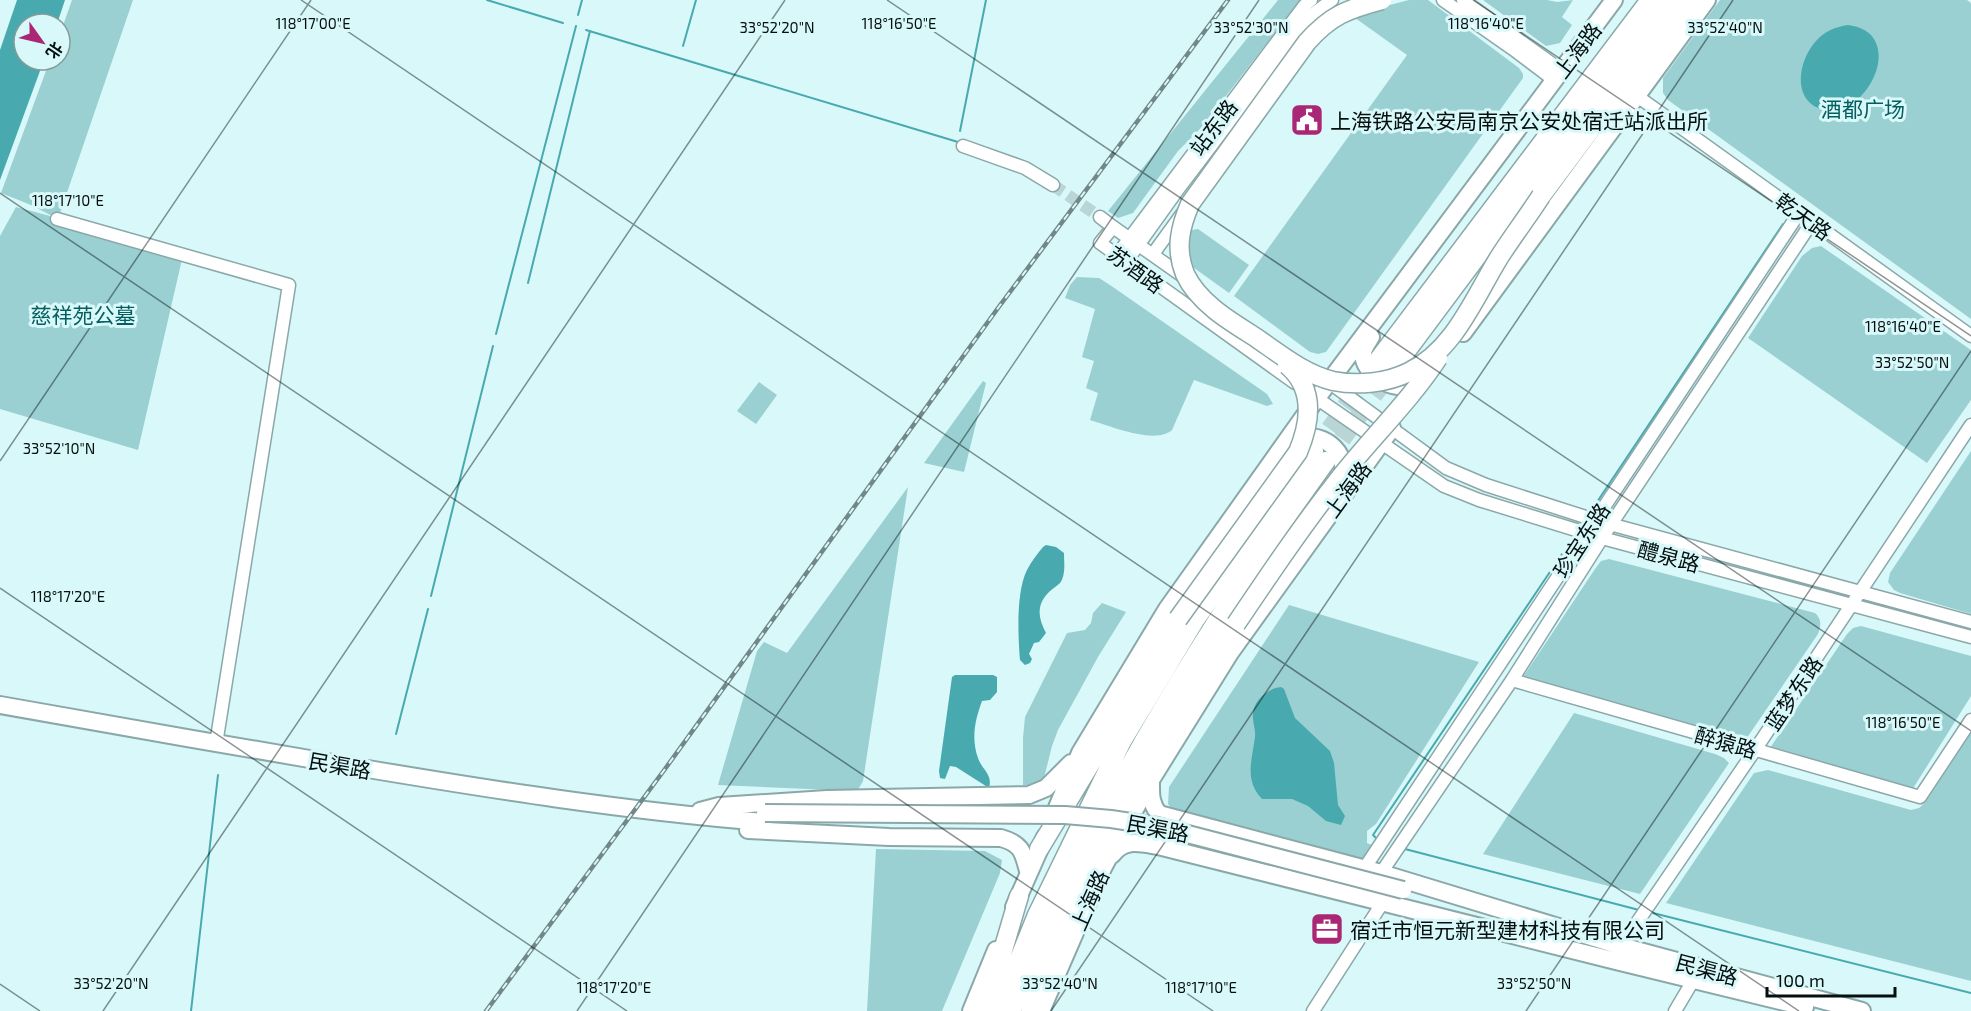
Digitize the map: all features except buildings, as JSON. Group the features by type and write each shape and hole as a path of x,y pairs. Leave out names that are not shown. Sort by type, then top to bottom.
{"highway":[{"path":"1382,0 1341,12 1319,28 1190,204 1181,226 1179,246 1185,273 1194,289 1213,308 1304,370 1335,381 1361,383 1390,379 1418,367 1437,352 1457,328"},
{"path":"1599,69 1636,0"},
{"name":"上海路","path":"1650,0 1383,368 1668,0"},
{"path":"1032,1011 1063,935 1110,834 1161,741 1203,672 1297,534 1339,479 1426,376 1541,196 1688,0"},
{"path":"1623,114 1653,61 1695,0"},
{"path":"1039,849 1178,620 1298,452 1308,422 1307,399 1300,377 1236,324"},
{"name":"上海路","path":"998,1011 1037,915 1122,741 1196,620 1320,456 1137,750 1052,915 1012,1011"},
{"path":"985,1011 1018,896"}],"main road":[{"name":"上海路","path":"971,1011 1028,871 1080,753 1167,609 1329,382 1614,0"},
{"name":"上海路","path":"1041,1011 1103,868 1151,780 1230,653 1381,443 1707,0"},
{"path":"1422,259 1365,346 1364,357 1376,376 1386,384 1410,385 1417,381 1484,306"},
{"path":"1247,496 1294,440 1307,436 1324,440 1342,457 1344,478 1313,537"},
{"name":"民渠路","path":"0,705 447,783 588,803 694,814 1060,826 1149,834 1401,894 1618,954"},
{"path":"694,814 719,806 827,799 1029,795 1046,788 1080,753"},
{"name":"民渠路","path":"1151,780 1151,800 1159,814 1382,873 1694,979 1820,1011"},
{"path":"694,814 731,827 754,831 889,837 1001,838 1014,842 1023,852 1028,871"},
{"name":"民渠路","path":"1103,868 1120,845 1140,843 1158,846 1383,902 1862,1011"}],"street":[{"name":"站东路","path":"1122,259 1304,6 1311,0"},
{"path":"1135,241 1179,188 1302,26 1313,14 1332,0"},
{"name":"站东路","path":"1153,254 1323,25 1347,0"},
{"path":"1443,0 1513,49 1558,76"},
{"path":"1463,0 1558,76"},
{"name":"乾天路","path":"1636,96 1971,336"},
{"path":"963,146 1025,168 1053,185"},
{"name":"珍宝东路","path":"1364,868 1799,213"},
{"path":"1100,217 1113,226"},
{"path":"57,219 289,285 216,744"},
{"name":"珍宝东路","path":"1382,873 1512,680 1602,538 1812,222"},
{"name":"苏酒路","path":"1381,443 1100,243 1113,226 1393,427"},
{"path":"1169,232 1167,243 1172,268"},
{"name":"蓝梦东路","path":"1618,954 1971,425"},
{"name":"醴泉路","path":"1393,427 1446,468 1486,485 1595,520 1971,622"},
{"name":"醴泉路","path":"1381,443 1443,486 1479,500 1602,538 1971,637"},
{"name":"醉猿路","path":"1512,680 1920,797 1971,720"},
{"path":"1313,1011 1383,902"},
{"path":"1675,1011 1694,979"}],"green space":[{"name":"慈祥苑公墓","path":"72,0 133,0 58,219 183,255 138,450 0,409 0,236 16,207 54,217 1,193 46,72 72,72 72,12 68,12"},
{"path":"1278,0 1300,0 1202,127 1178,151 1133,213 1118,218 1108,211"},
{"path":"1409,0 1428,0 1519,68 1523,78 1326,352 1318,354 1310,352 1234,296 1407,55 1351,15"},
{"path":"1483,0 1557,2 1573,0 1562,17 1572,25 1560,43 1546,46"},
{"name":"酒都广场","path":"1720,0 1967,0 1971,3 1971,319 1668,100 1663,93 1663,78"},
{"path":"1198,229 1249,265 1229,293 1176,255 1192,230"},
{"path":"1821,246 1971,350 1971,400 1927,463 1748,338 1802,256 1812,248"},
{"path":"1077,277 1099,278 1110,285 1267,394 1273,404 1267,406 1194,380 1172,430 1165,434 1155,436 1133,433 1090,420 1098,393 1086,388 1094,361 1082,357 1095,309 1065,298 1070,285"},
{"path":"983,381 986,383 964,472 924,463"},
{"path":"759,382 777,395 756,424 737,411"},
{"path":"1971,451 1971,614 1900,593 1894,590 1888,582 1890,573"},
{"path":"908,487 863,781 859,788 854,791 718,785 757,651 764,642 787,653"},
{"path":"1609,559 1817,615 1820,623 1818,634 1744,742 1523,677 1595,569 1601,561"},
{"path":"1102,603 1126,612 1058,730 1043,782 1023,785 1025,717 1067,633 1085,630 1091,623 1093,613"},
{"path":"1289,605 1479,662 1376,824 1367,831 1367,843 1374,846 1366,860 1171,808 1168,804 1169,787"},
{"path":"1861,626 1971,656 1971,696 1912,790 1770,748 1847,634 1853,628"},
{"path":"1574,713 1715,754 1729,763 1640,894 1483,854"},
{"path":"1971,732 1971,981 1666,903 1754,773 1768,770 1911,810 1925,803"},
{"path":"876,849 985,851 1002,860 1000,873 942,1011 867,1011"}],"shaded area":[{"path":"17,0 65,0 61,12 13,12"},
{"path":"12,15 12,72 40,72 0,180 0,50"},
{"path":"1848,25 1867,32 1877,44 1878,60 1874,77 1864,93 1851,105 1835,111 1818,108 1804,95 1801,86 1802,67 1810,48 1816,41 1835,28"},
{"path":"1046,545 1056,547 1064,553 1064,572 1060,583 1042,602 1040,617 1046,633 1039,642 1034,643 1029,654 1032,659 1025,665 1020,660 1019,650 1021,590 1029,567"},
{"path":"955,675 993,675 997,677 997,692 990,700 982,701 975,729 976,751 990,779 989,788 956,767 950,766 945,779 940,778 939,771 952,677"},
{"path":"1281,687 1284,689 1295,718 1330,751 1334,763 1338,805 1345,816 1341,825 1326,821 1308,806 1292,799 1262,799 1256,792 1251,777 1255,734 1254,709 1262,696"}],"waterway":[{"path":"487,0 563,23"},
{"path":"578,15 582,0"},
{"path":"683,46 696,0"},
{"path":"960,131 986,0"},
{"path":"496,334 576,26"},
{"path":"586,30 958,142"},
{"path":"528,283 590,31"},
{"path":"1593,508 1783,224"},
{"path":"431,596 493,346"},
{"path":"1377,839 1373,835 1562,554"},
{"path":"396,734 428,609"},
{"path":"191,1011 218,775"},
{"path":"1405,849 1639,910"},
{"path":"1653,913 1971,993"}],"tunnel":[{"path":"1053,185 1100,217"},
{"path":"1314,451 1370,372"},
{"path":"1326,461 1390,373"}],"railway":[{"path":"486,1011 665,769 998,308 1228,0"}],"place":[{"name":"上海铁路公安局南京公安处宿迁站派出所","path":"1307,120"},
{"name":"宿迁市恒元新型建材科技有限公司","path":"1327,929"}]}
